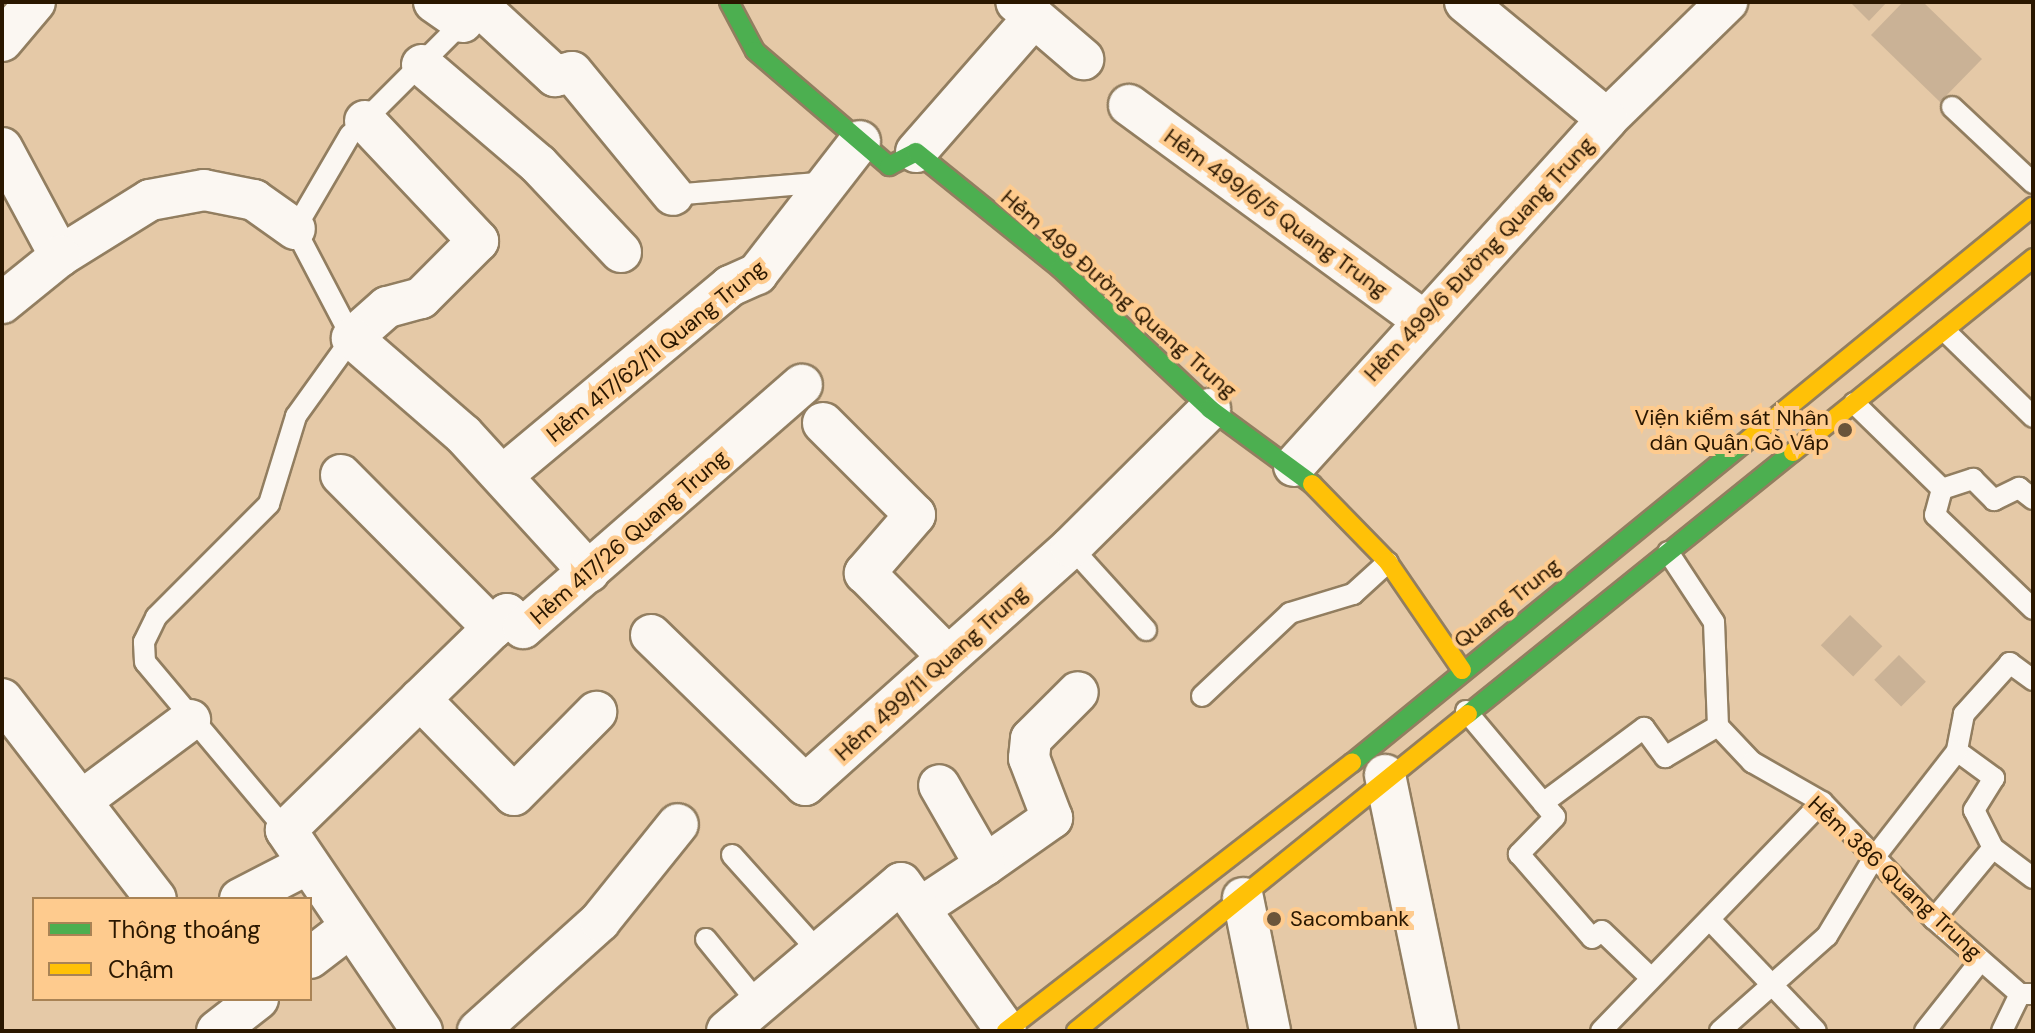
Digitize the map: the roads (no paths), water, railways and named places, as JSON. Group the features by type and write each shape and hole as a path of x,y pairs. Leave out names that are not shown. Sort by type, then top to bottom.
{"main road":[{"path":"729,2 755,51 889,166 916,152"},
{"name":"Hẻm 499 Đường Quang Trung","path":"916,152 1060,268 1210,409 1294,466 1388,562 1462,670"},
{"name":"Quang Trung","path":"1076,1031 1243,898 1379,761 1462,670 2033,207"},
{"name":"Quang Trung","path":"1006,1031 1379,761 1466,711 2031,261"}],"street":[{"path":"2,41 35,2"},
{"name":"Hẻm 499/6 Đường Quang Trung","path":"1294,466 1607,119 1465,2"},
{"path":"1607,119 1727,2"},
{"path":"464,8 555,76 572,72 673,195"},
{"path":"916,152 1025,10 1083,59"},
{"path":"422,65 538,164 621,252"},
{"name":"Hẻm 499/6/5 Quang Trung","path":"1129,105 1423,320"},
{"path":"365,121 478,241 421,298 387,307 352,338 502,476 589,572"},
{"name":"Hẻm 417/62/11 Quang Trung","path":"502,476 730,286 757,274 860,141"},
{"path":"2,148 60,256"},
{"path":"10,296 60,256 150,200 204,190 254,200 295,229"},
{"name":"Hẻm 417/26 Quang Trung","path":"493,628 507,614 523,628 802,385"},
{"name":"Hẻm 499/11 Quang Trung","path":"651,635 805,785 1071,547 1210,409"},
{"path":"823,423 915,515 865,573 947,656"},
{"path":"341,475 493,628 286,830 304,866 422,1031"},
{"path":"920,908 1052,818 1029,758 1031,739 1078,692"},
{"path":"2,699 154,897"},
{"path":"420,699 514,795 596,712"},
{"path":"81,801 190,720"},
{"path":"1379,761 1438,1031"},
{"path":"939,785 985,865"},
{"path":"478,1031 600,921 678,824"},
{"path":"244,897 304,866"},
{"path":"727,1031 893,886 908,887 1006,1031"},
{"path":"1243,898 1270,1031"},
{"path":"312,956 349,928"},
{"path":"217,1031 255,1001"}],"lane":[{"path":"286,830 190,720 145,662 144,642 156,617 269,504 296,416 352,338 295,229 365,121 422,65 464,8"},
{"path":"1952,107 2033,183"},
{"path":"673,195 831,182"},
{"path":"1945,331 2033,417"},
{"path":"1854,403 1942,489"},
{"path":"1942,489 1969,478 1994,500 2019,488 2033,499"},
{"path":"1942,489 1935,515 2033,609"},
{"path":"1071,547 1146,630"},
{"path":"1543,803 1644,728 1665,757 1718,726 1714,622 1668,552"},
{"path":"1202,696 1290,613 1353,594 1388,562"},
{"path":"1720,1031 1771,982 1827,936 1873,859 1957,751 1964,713 2010,663 2033,680"},
{"path":"1466,711 1554,820 1519,854 1592,938 1602,931 1651,978"},
{"name":"Hẻm 386 Quang Trung","path":"1718,726 1752,762 1822,802 1873,859 1934,919 2026,994"},
{"path":"1957,751 1994,778 1974,810 1993,848 2033,878"},
{"path":"1601,1031 1822,802"},
{"path":"1934,919 1993,848"},
{"path":"732,855 818,951"},
{"path":"1710,920 1816,1031"},
{"path":"706,939 759,1004"},
{"path":"1925,1031 1981,960"},
{"path":"2002,1031 2026,994"}],"place":[{"name":"Viện kiểm sát Nhân dân Quận Gò Vấp","path":"1845,430"},
{"name":"Sacombank","path":"1274,919"}]}
